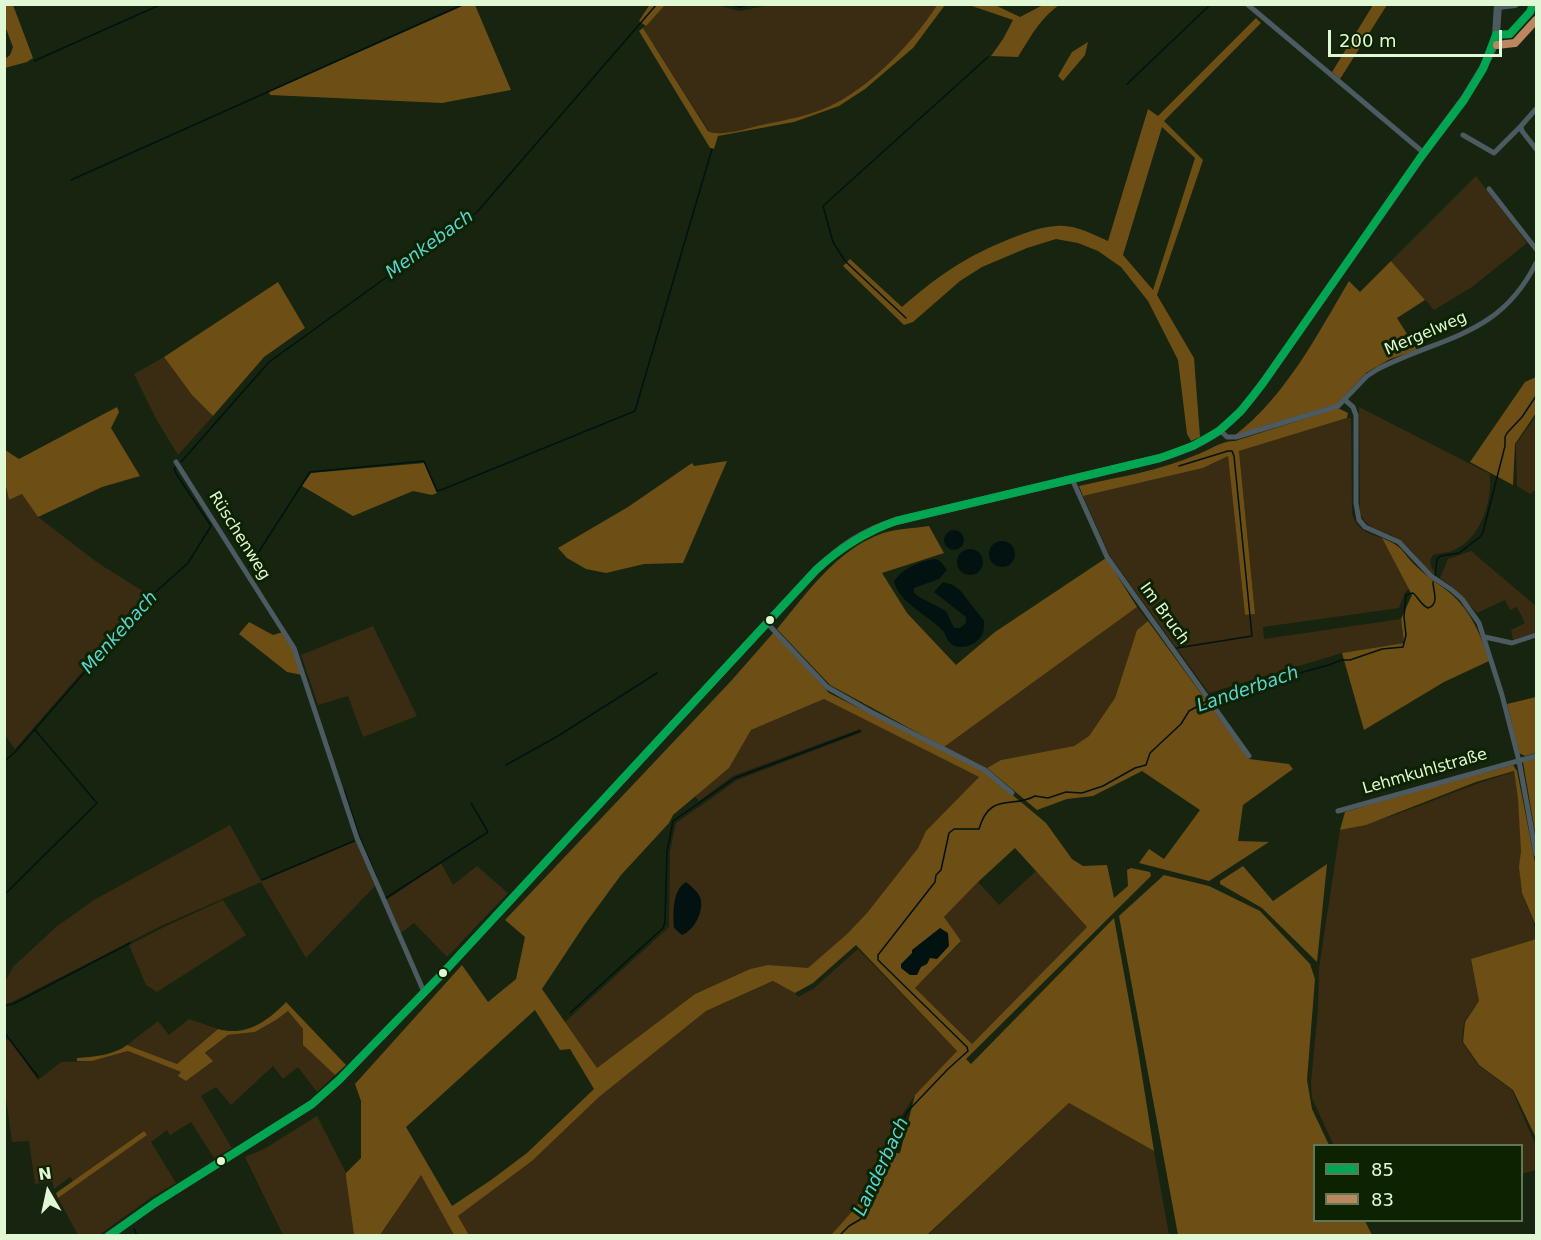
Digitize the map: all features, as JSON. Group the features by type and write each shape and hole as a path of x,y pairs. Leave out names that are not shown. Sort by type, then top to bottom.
{"main road":[{"path":"108,1236 155,1203 312,1104 376,1044 830,557 862,534 896,521 1180,452 1206,441 1221,431 1239,415 1263,383 1464,99 1492,50 1496,35 1498,5 1515,4"}],"street":[{"path":"1247,4 1424,153"},
{"path":"1496,35 1510,34 1535,5"},
{"path":"1463,135 1494,153 1536,109"},
{"path":"1521,126 1522,131 1536,149"},
{"path":"1489,189 1536,249"},
{"name":"Mergelweg","path":"1345,400 1367,376 1378,369 1475,328 1501,311 1520,292 1536,262"},
{"path":"1221,431 1227,437 1236,437 1338,406 1345,400 1353,407 1356,415 1356,503 1359,520 1365,527 1399,542 1431,576 1462,599 1479,623 1519,760 1536,854"},
{"name":"Rüschenweg","path":"176,462 294,648 357,838 424,992"},
{"name":"Im Bruch","path":"1072,479 1107,557 1249,756"},
{"path":"767,623 826,687 985,770 1012,793"},
{"path":"1485,638 1512,643 1536,635"},
{"name":"Lehmkuhlstraße","path":"1338,810 1536,756"}],"shaded area":[{"path":"467,4 475,5 511,90 442,103 270,95 269,92"},
{"path":"650,4 665,5 646,26 639,21"},
{"path":"776,4 937,5 892,60 865,84 836,103 808,114 740,130 726,133 709,131 643,28 665,5 718,5 739,11"},
{"path":"4,5 13,5 33,58 5,68 5,59 10,55 13,47 5,26"},
{"path":"937,5 945,5 913,48 865,89 839,106 794,122 718,136 714,149 710,148 639,31 643,28 708,131 725,133 808,114 836,103 865,84 893,60"},
{"path":"969,5 995,5 1020,17 1043,5 1059,5 1031,35 1018,57 991,56 1013,20"},
{"path":"1373,5 1387,5 1340,79 1332,72"},
{"path":"1256,18 1261,23 1164,121 1203,160 1157,295 1194,358 1200,437 1191,441 1187,434 1178,360 1148,301 1121,267 1098,251 1078,243 1056,239 1027,248 982,267 960,281 913,322 904,325 843,266 850,259 902,307 939,277 964,261 1031,231 1063,226 1083,230 1108,241 1148,109 1158,116","holes":["1162,127 1195,158 1153,290 1123,255"]},
{"path":"1088,42 1085,55 1063,81 1058,76 1072,52"},
{"path":"1476,176 1527,243 1472,287 1434,310 1391,261"},
{"path":"1391,261 1425,300 1397,318 1417,350 1390,359 1366,373 1337,404 1235,435 1270,402 1285,383 1349,281 1360,292"},
{"path":"278,282 305,328 264,357 213,416 192,395 164,357"},
{"path":"164,357 192,395 213,416 178,455 156,419 134,374"},
{"path":"1536,377 1536,413 1515,444 1513,485 1470,462 1525,382"},
{"path":"117,407 119,412 111,428 140,476 102,487 38,517 22,494 9,500 5,482 5,450 19,459"},
{"path":"1359,407 1490,474 1489,497 1483,519 1470,538 1462,545 1452,551 1431,557 1430,562 1435,576 1401,541 1372,527 1360,512"},
{"path":"1338,408 1348,413 1347,418 1239,451 1255,614 1245,615 1228,456 1203,468 1083,496 1079,486 1182,461 1225,442 1235,441"},
{"path":"1536,416 1536,489 1530,494 1517,486 1516,444"},
{"path":"1351,418 1352,514 1363,530 1382,538 1409,589 1405,592 1399,608 1263,627 1264,639 1401,619 1404,643 1342,653 1209,693 1110,556 1083,496 1203,468 1228,456 1245,615 1255,614 1239,451"},
{"path":"727,461 683,563 644,564 606,573 586,569 567,558 558,548 628,507 692,463 694,466"},
{"path":"424,463 437,493 432,495 413,491 353,516 302,486 311,473"},
{"path":"4,482 9,500 22,494 38,517 98,563 149,595 15,749 4,734"},
{"path":"929,526 944,553 882,573 907,613 956,665 995,632 1106,558 1137,607 944,747 830,685 777,629 811,587 851,550 883,533"},
{"path":"954,530 961,533 964,540 961,547 954,550 947,547 944,540 947,533"},
{"path":"1382,538 1399,547 1421,571 1450,593 1464,608 1474,624 1489,661 1444,682 1364,730 1342,653 1404,643 1401,619 1412,595"},
{"path":"1002,541 1011,545 1015,554 1011,563 1002,567 993,563 989,554 993,545"},
{"path":"970,549 979,553 983,562 979,571 970,575 961,571 957,562 961,553"},
{"path":"1471,551 1536,606 1536,632 1513,640 1511,630 1525,623 1517,607 1510,610 1505,600 1477,613 1454,588 1440,578 1448,559"},
{"path":"935,559 940,561 947,570 939,579 914,588 914,593 946,611 954,628 960,628 966,623 966,617 934,592 943,582 960,590 984,621 982,635 971,645 957,647 953,645 936,624 907,602 897,589 894,581 902,572 923,561"},
{"path":"1137,607 1148,621 1137,630 1115,698 1089,736 1074,746 1001,760 987,768 944,747"},
{"path":"1148,621 1249,759 1289,764 1293,769 1243,805 1238,841 1269,842 1209,881 1139,863 1149,849 1164,859 1200,810 1142,771 1093,796 1067,799 1037,810 987,768 1001,760 1074,746 1089,736 1115,698 1137,630"},
{"path":"249,622 273,635 283,632 294,650 302,675 287,672 239,634"},
{"path":"373,626 417,716 363,737 348,696 318,705 301,655"},
{"path":"774,632 829,693 984,771 1046,823 1072,859 1083,866 1107,865 1114,898 1128,886 1127,870 1131,868 1150,872 1151,876 966,1059 971,1064 1114,918 1154,1151 1069,1103 927,1235 831,1235 857,1206 886,1154 900,1153 915,1095 957,1051 856,945 813,983 795,993 773,981 706,1011 599,1097 532,1161 458,1216 469,1235 454,1235 421,1175 380,1235 354,1235 346,1173 361,1158 361,1101 355,1084 462,965 488,1002 516,979 525,937 505,920 731,681","holes":["824,699 979,777 926,831 918,848 867,913 808,968 768,965 750,969 695,994 597,1068 542,989 621,875 669,823 673,815 729,768 751,730","1015,848 1087,927 972,1044 915,988 961,941 944,917","535,1010 560,1050 570,1049 594,1089 527,1153 452,1206 406,1127"]},
{"path":"1536,697 1536,753 1525,756 1519,753 1507,704"},
{"path":"824,699 979,777 926,831 918,848 867,913 808,969 768,965 750,969 695,994 597,1068 565,1022 669,927 670,851 676,823 737,780 862,732 860,729 733,776 699,801 695,796 729,768 751,730"},
{"path":"1536,758 1536,838 1523,762"},
{"path":"1513,765 1517,771 1536,867 1536,926 1522,893 1519,867 1521,851 1518,799 1514,771 1476,782 1366,825 1340,830 1345,812"},
{"path":"1514,772 1520,820 1521,886 1534,925 1536,939 1471,959 1479,1001 1464,1022 1462,1042 1478,1065 1512,1090 1536,1146 1536,1170 1523,1174 1523,1144 1333,1144 1312,1098 1311,1082 1318,1010 1319,968 1340,830 1384,819"},
{"path":"230,825 261,881 356,841 375,886 306,958 261,882 163,925 5,1004 5,982 13,967 56,927 94,900"},
{"path":"441,863 453,885 477,866 508,893 447,957 414,923 401,933 386,900"},
{"path":"1327,864 1317,962 1262,908 1220,884 1220,881 1243,866 1273,901"},
{"path":"1036,871 1087,927 972,1044 915,988 961,942 944,917 978,882 999,905"},
{"path":"1164,875 1209,886 1260,911 1310,964 1315,979 1307,1080 1312,1109 1329,1144 1313,1144 1313,1222 1366,1222 1372,1235 1178,1235 1119,916"},
{"path":"686,882 699,895 701,908 694,925 682,935 674,928 674,910 678,891"},
{"path":"223,900 246,935 157,992 146,985 129,945"},
{"path":"940,928 948,933 949,946 937,959 930,958 917,975 910,975 901,968 901,964 912,953 912,950"},
{"path":"1536,939 1536,1138 1513,1090 1479,1065 1463,1042 1465,1022 1479,1001 1471,959"},
{"path":"858,949 957,1051 915,1095 895,1126 886,1154 857,1206 831,1235 469,1235 458,1216 532,1161 599,1097 706,1011 774,981 798,997 813,989"},
{"path":"286,1002 346,1065 335,1075 303,1045 303,1029 288,1011 255,1032 228,1035 205,1053 213,1061 186,1081 178,1076 181,1072 128,1051 92,1061 77,1061 77,1058 110,1053 127,1045 177,1064 218,1029 238,1031 256,1026"},
{"path":"288,1011 303,1029 303,1045 335,1075 317,1092 298,1067 283,1079 273,1066 231,1105 216,1087 201,1096 232,1148 214,1158 191,1122 170,1135 167,1130 151,1142 176,1183 152,1197 99,1235 78,1235 58,1198 146,1135 144,1131 73,1181 70,1177 54,1189 52,1181 35,1184 29,1141 12,1142 5,1091 4,1041 9,1039 38,1080 61,1062 92,1061 128,1051 181,1072 186,1081 212,1061 205,1054 228,1035 255,1032"},
{"path":"189,1019 218,1029 177,1064 127,1045 158,1021 169,1035"},
{"path":"1069,1103 1154,1151 1169,1235 927,1236"},
{"path":"317,1116 346,1173 354,1235 283,1235 245,1157 264,1149"},
{"path":"144,1131 147,1135 58,1198 56,1193"},
{"path":"421,1174 454,1235 380,1236"}],"waterway":[{"path":"34,61 162,4"},
{"path":"71,180 464,4"},
{"name":"Menkebach","path":"181,462 269,362 477,212 657,4"},
{"name":"Menkebach","path":"728,4 740,7 752,4"},
{"path":"1127,84 1211,4"},
{"path":"906,318 845,261 833,242 823,206 988,57"},
{"path":"249,567 310,472 424,461 437,491 635,411 712,149"},
{"name":"Landerbach","path":"1435,577 1437,559 1441,556 1459,553 1483,532 1505,446 1505,437 1536,396"},
{"path":"1177,648 1252,636 1232,451 1179,466"},
{"name":"Menkebach","path":"4,762 150,597 188,563 211,526 177,475 174,469 176,467"},
{"name":"Landerbach","path":"1212,699 1341,660 1350,660 1382,649 1403,647 1406,635 1404,617 1406,595 1413,593 1428,608 1434,604 1435,600 1433,582"},
{"path":"506,765 558,736 657,673"},
{"name":"Landerbach","path":"839,1236 861,1219 862,1210 867,1205 886,1154 907,1112 968,1051 967,1047 878,960 878,955 935,882 936,875 941,870 949,833 954,829 979,829 984,817 996,805 1027,800 1035,796 1048,798 1066,792 1082,793 1103,786 1135,768 1146,765 1150,753 1181,724 1189,711 1207,701"},
{"path":"4,895 97,803 35,730"},
{"path":"570,1013 663,928 667,852 673,821 735,778 860,731"},
{"path":"344,790 360,838 377,878"},
{"path":"385,897 488,832 471,803"},
{"path":"262,880 354,841"},
{"path":"4,1006 13,1004 130,943"},
{"path":"4,1032 38,1077"},
{"path":"134,1229 137,1236"}],"transit line":[{"name":"85","path":"1496,35 1510,34 1530,12 1533,4"},
{"name":"83","path":"1497,45 1515,43 1536,20"},
{"name":"85","path":"109,1236 155,1203 312,1104 339,1080 443,973 816,570 834,555 863,536 896,521 1160,458 1193,446 1219,431 1241,411 1263,383 1420,158 1464,100 1483,69 1496,35"}]}
